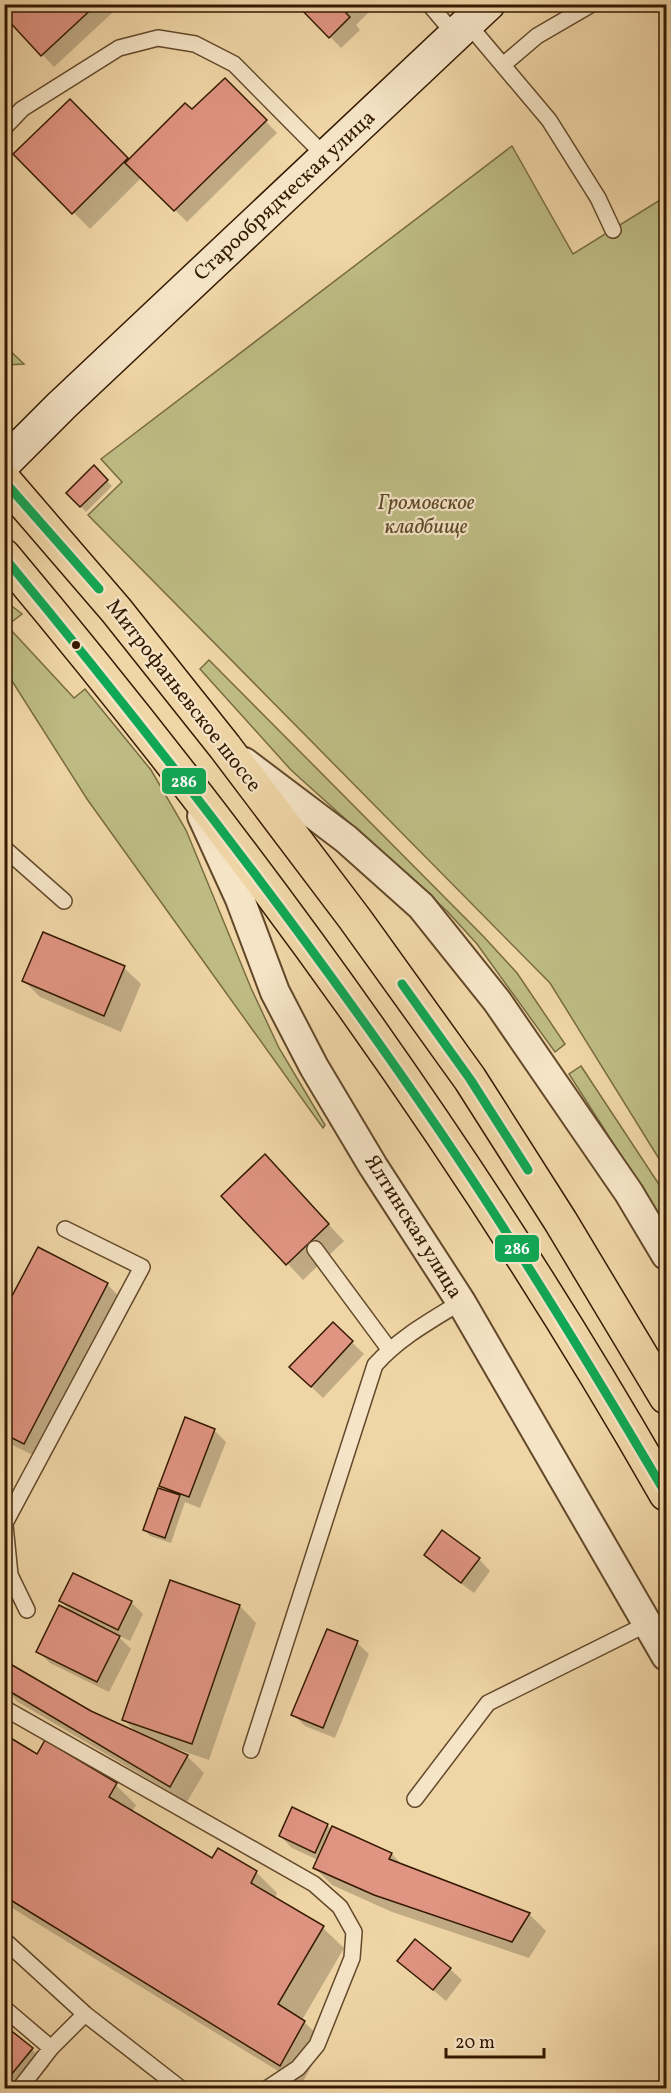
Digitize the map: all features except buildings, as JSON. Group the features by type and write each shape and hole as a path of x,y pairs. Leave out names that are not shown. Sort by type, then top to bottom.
{"main road":[{"name":"Митрофаньевское шоссе","path":"4,480 116,610 225,747 355,919 470,1079 666,1397"},
{"path":"4,556 78,644 312,947 432,1120 514,1245 611,1396 666,1494"}],"street":[{"name":"Старообрядческая улица","path":"4,463 471,21"},
{"path":"225,747 346,839 421,906 497,1001 629,1193 666,1255"},
{"name":"Ялтинская улица","path":"188,784 240,899 275,992 314,1067 460,1302 649,1623 666,1656"}],"lane":[{"path":"429,4 471,21 503,65 549,120 598,198 613,230"},
{"path":"503,65 537,36 592,4"},
{"path":"4,128 22,109 119,48 159,38 195,44 234,64 327,158"},
{"path":"4,848 64,901"},
{"path":"27,1610 10,1575 5,1525 142,1267 65,1229"},
{"path":"315,1249 389,1350"},
{"path":"251,1750 375,1365 389,1350 460,1302"},
{"path":"415,1799 488,1703 649,1623"},
{"path":"4,1708 314,1884 340,1907 354,1932 352,1958 317,2045 298,2068 268,2088"},
{"path":"4,1940 86,2014 180,2088"},
{"path":"4,2008 51,2048"},
{"path":"20,2088 51,2048 86,2014"}],"green space":[{"name":"Громовское кладбище","path":"512,146 573,254 660,200 666,210 666,1170 550,983 88,515 122,482 101,459"},
{"path":"5,346 24,364 5,365"},
{"path":"4,600 22,614 5,627 4,627"},
{"path":"11,630 74,698 85,689 151,770 186,830 251,988 279,1048 325,1125 323,1128 87,799 5,670 5,636"},
{"path":"209,660 484,937 517,973 565,1044 555,1052 477,944 447,911 291,770 200,669"},
{"path":"581,1066 666,1195 666,1226 569,1074"}],"transit line":[{"name":"286","path":"4,481 99,589"},
{"name":"286","path":"4,557 227,837 386,1053 526,1263 666,1494"},
{"name":"286","path":"402,984 470,1079 528,1170"}]}
